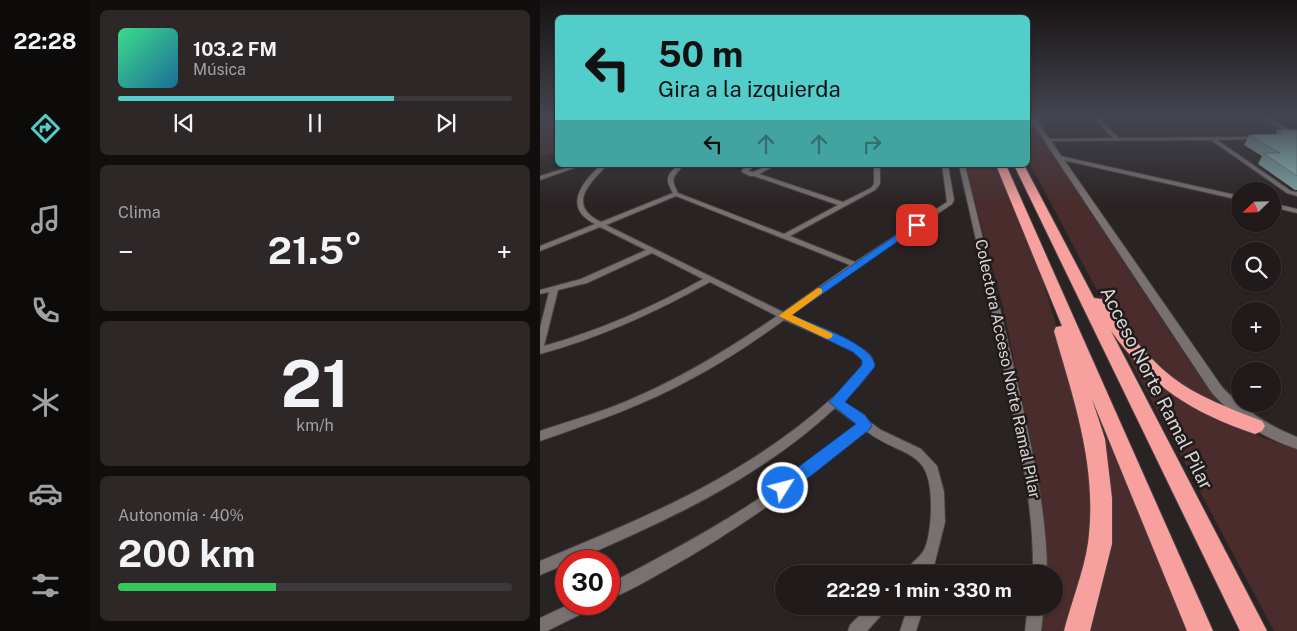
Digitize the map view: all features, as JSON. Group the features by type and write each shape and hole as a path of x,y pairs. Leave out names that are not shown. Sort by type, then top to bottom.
{"highway":[{"path":"1002,167 1200,631"},
{"name":"Acceso Norte Ramal Pilar","path":"1022,167 1254,631"},
{"path":"1038,255 1095,439 1101,498 1100,544 1077,631"},
{"path":"1075,274 1138,354 1166,382 1212,409 1255,426"}],"street":[{"path":"1053,147 1217,390 1230,405 1255,426 1297,443"},
{"path":"1224,147 1288,192 1297,194"},
{"path":"1060,158 1231,196"},
{"path":"540,178 574,167"},
{"path":"540,568 646,522 728,482 784,444 836,402 858,380 868,366 868,359 857,349 783,316 599,225 583,213 580,196 585,183 602,167"},
{"path":"680,167 671,175 670,183 676,194 856,265"},
{"path":"749,167 744,170 752,175 845,205"},
{"path":"752,175 769,167"},
{"path":"785,236 845,205 876,186 877,167"},
{"path":"540,436 663,390 722,358 856,265 950,203 945,167"},
{"name":"Colectora Acceso Norte Ramal Pilar","path":"962,167 992,290 1037,500 1040,565"},
{"path":"540,249 676,194"},
{"path":"1281,208 1297,211"},
{"path":"540,292 602,274 651,251"},
{"path":"540,351 603,332 634,319 710,279"},
{"path":"540,346 554,289"},
{"path":"836,402 860,418 864,425 877,434 917,452 933,470 938,492 938,522 928,565"},
{"path":"620,586 682,554 733,523 822,460 864,425"},
{"path":"920,565 931,553"},
{"path":"540,626 563,615"},
{"path":"856,631 871,615"},
{"path":"908,631 913,615"},
{"path":"1033,631 1035,615"}],"shaded area":[{"path":"540,147 555,147 555,153 540,157"},
{"path":"1030,147 1048,147 1200,377 1225,411 1175,385 1128,336 1100,296 1030,164"},
{"path":"966,167 996,167 1042,278 1069,368 1084,430 1094,498 1089,551 1065,631 1040,631 1042,615 1063,615 1063,565 1043,565 1044,525 1039,479 1003,307"},
{"path":"1120,341 1145,371 1177,396 1216,418 1297,450 1297,631 1274,631"},
{"path":"1100,423 1190,631 1086,631 1095,424"}],"building":[{"path":"1270,147 1297,147 1297,176 1263,153 1280,153"}],"slow traffic":[{"path":"818,291 783,316 827,335"}],"route":[{"path":"783,488 822,460 864,425 860,418 836,402 858,380 868,366 868,359 865,354 857,349 783,316 917,225"}]}
